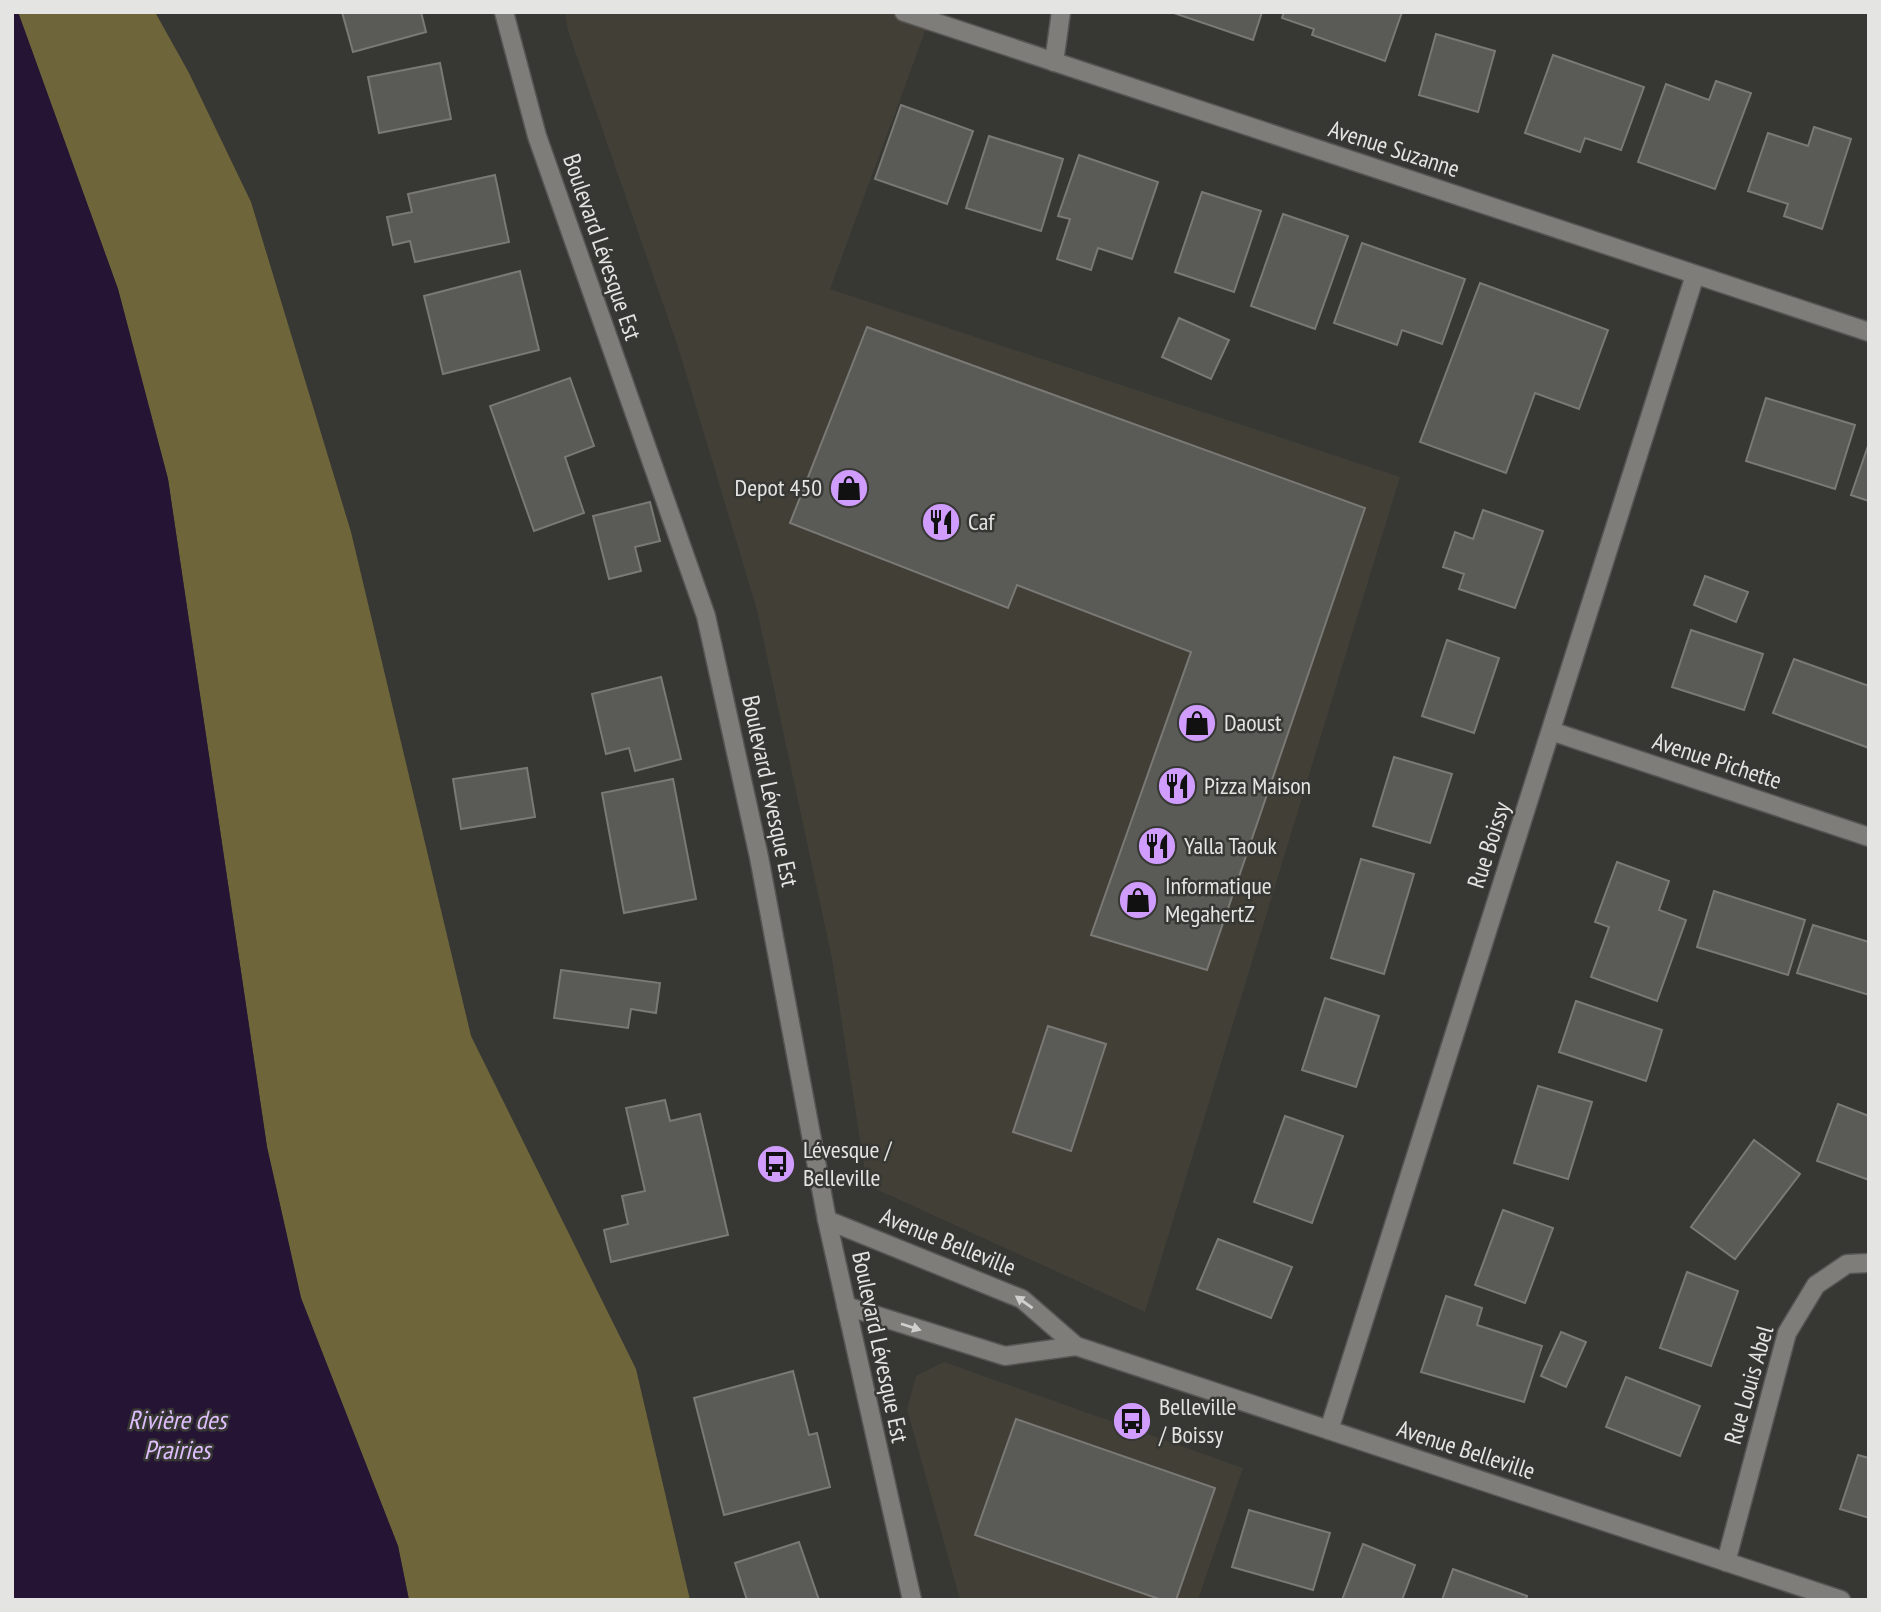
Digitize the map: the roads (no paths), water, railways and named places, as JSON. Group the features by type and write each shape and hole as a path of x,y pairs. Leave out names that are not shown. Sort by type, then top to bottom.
{"street":[{"name":"Boulevard Lévesque Est","path":"504,12 537,136 706,616 760,857 827,1220 912,1600"},
{"name":"Avenue Suzanne","path":"904,12 1869,332"},
{"path":"1054,62 1061,12"},
{"name":"Rue Boissy","path":"1329,1430 1695,275"},
{"name":"Avenue Pichette","path":"1551,731 1869,837"},
{"name":"Avenue Belleville","path":"827,1220 1022,1299 1076,1346 1841,1600"},
{"name":"Rue Louis Abel","path":"1726,1562 1787,1332 1816,1284 1847,1264 1869,1263"},
{"name":"Avenue Belleville","path":"846,1306 1005,1356 1076,1346"}],"water":[{"name":"Rivière des Prairies","path":"12,12 18,12 118,289 168,479 267,1147 301,1298 398,1546 409,1600 12,1600"}],"place":[{"name":"Depot 450","path":"849,488"},
{"name":"Caf","path":"941,522"},
{"name":"Daoust","path":"1197,723"},
{"name":"Pizza Maison","path":"1177,786"},
{"name":"Yalla Taouk","path":"1157,846"},
{"name":"Informatique MegahertZ","path":"1138,900"},
{"name":"Lévesque / Belleville","path":"776,1164"},
{"name":"Belleville / Boissy","path":"1132,1421"}]}
